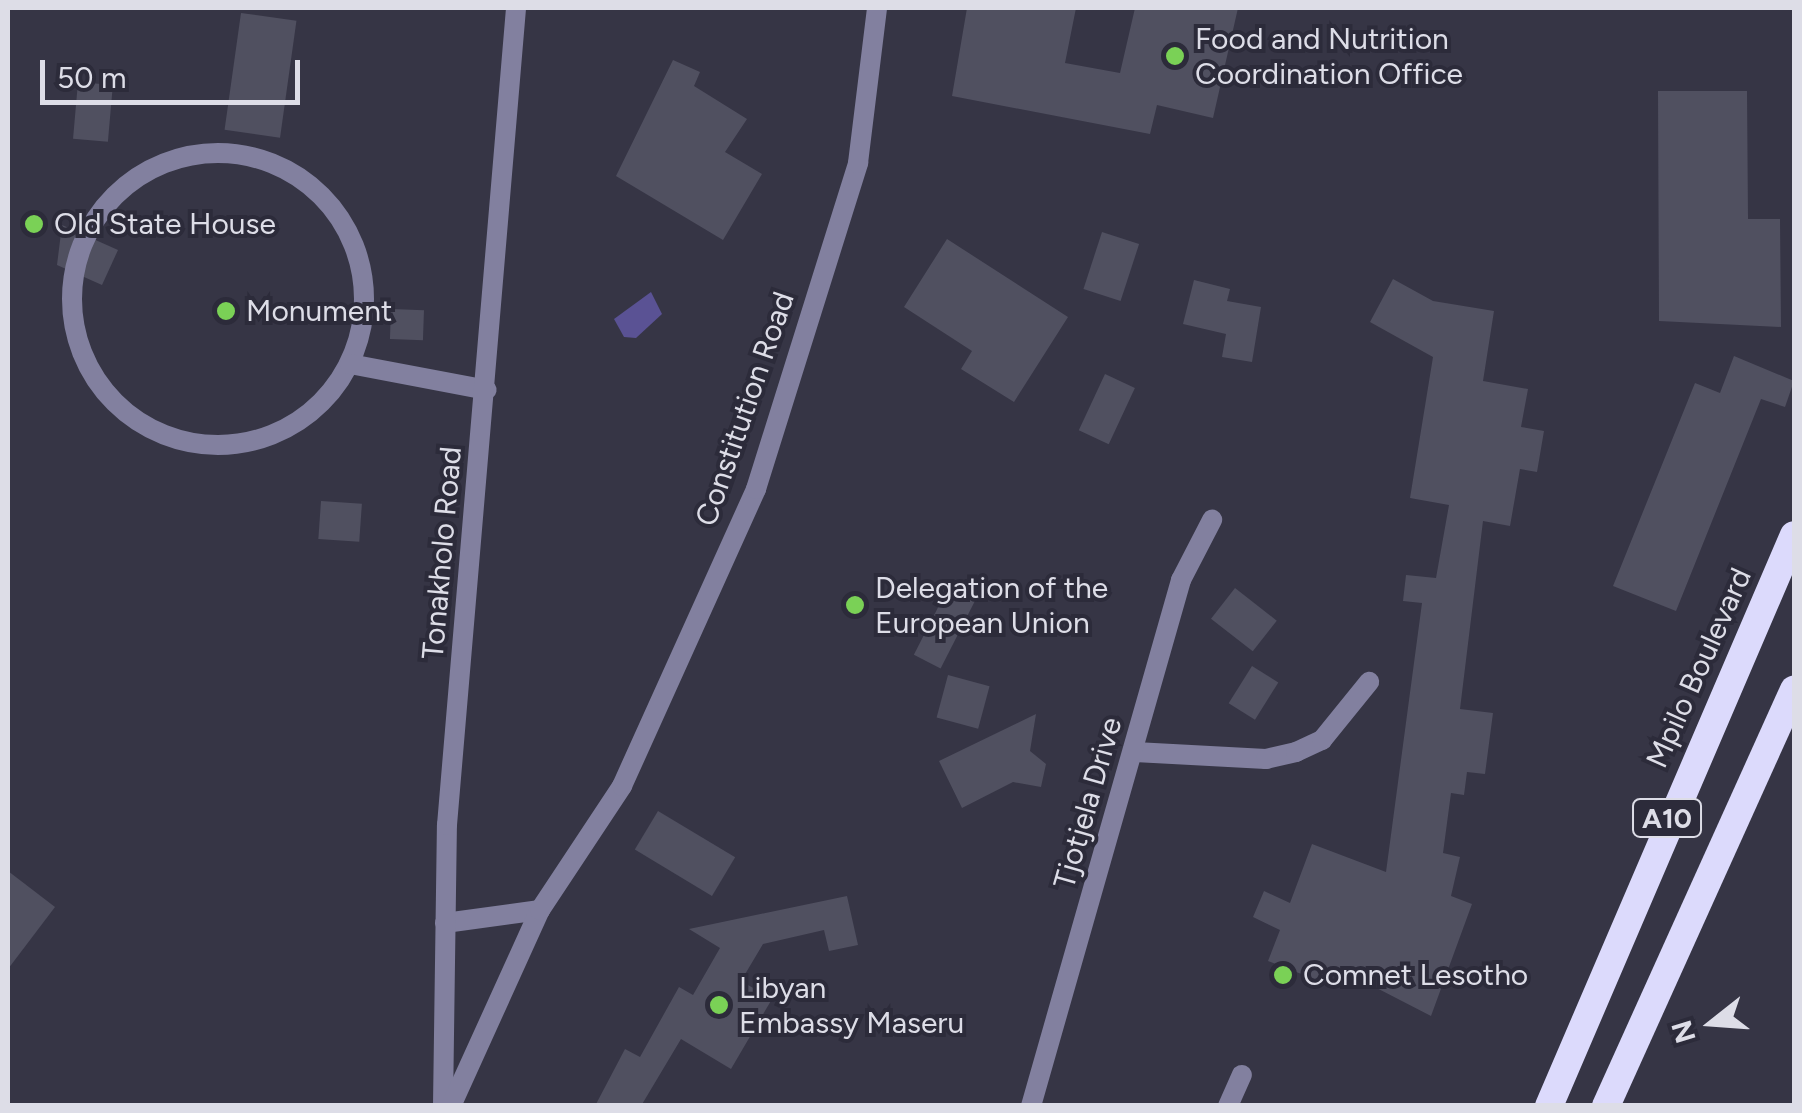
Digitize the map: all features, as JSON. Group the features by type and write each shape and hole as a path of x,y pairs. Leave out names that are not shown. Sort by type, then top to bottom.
{"highway":[{"name":"Mpilo Boulevard","path":"1549,1106 1794,534"},
{"name":"A10","path":"1606,1106 1794,690"}],"street":[{"name":"Tonakholo Road","path":"443,1106 445,924 516,8"},
{"name":"Constitution Road","path":"451,1106 540,910 622,786 756,489 858,163 878,8"},
{"path":"219,152 286,171 331,205 352,241 364,296 350,364 329,396 267,438 192,444 156,432 99,383 81,350 72,312 85,238 108,202 178,158 219,152"},
{"path":"350,364 486,390"},
{"name":"Tjotjela Drive","path":"1031,1106 1135,752 1180,580 1212,520"},
{"path":"1135,752 1266,760 1296,752 1322,740 1369,682"},
{"path":"445,924 540,910"},
{"path":"1228,1106 1242,1075"}],"shaded area":[{"path":"651,292 662,314 636,338 624,337 614,319"}],"building":[{"path":"967,8 1076,8 1065,63 1120,73 1135,8 1238,8 1213,118 1157,105 1150,134 952,96"},
{"path":"241,13 296,21 280,138 225,130"},
{"path":"673,60 700,72 694,86 747,119 725,152 762,174 723,240 616,176"},
{"path":"78,82 113,85 108,142 73,139"},
{"path":"1658,91 1747,91 1748,219 1780,219 1781,327 1659,321"},
{"path":"62,225 118,250 102,285 57,265"},
{"path":"1102,232 1139,244 1121,301 1083,289"},
{"path":"947,239 1068,317 1014,402 961,369 972,351 904,307"},
{"path":"1393,279 1433,301 1494,311 1483,381 1528,389 1521,427 1544,431 1537,472 1520,469 1510,526 1483,521 1460,709 1493,713 1485,774 1467,772 1464,795 1451,793 1443,853 1460,857 1451,896 1472,904 1431,1016 1334,966 1327,984 1268,961 1280,930 1253,917 1264,891 1290,903 1312,844 1386,872 1422,603 1403,601 1406,575 1436,578 1449,505 1410,498 1433,357 1370,322"},
{"path":"1194,280 1230,289 1227,301 1261,307 1252,362 1222,357 1226,334 1183,324"},
{"path":"391,309 424,310 423,340 390,339"},
{"path":"1734,356 1794,381 1785,407 1761,399 1676,611 1613,586 1695,383 1720,393"},
{"path":"1105,374 1135,388 1109,444 1079,430"},
{"path":"321,501 362,504 359,542 318,539"},
{"path":"952,580 979,594 941,668 914,655"},
{"path":"1235,588 1277,621 1253,651 1211,619"},
{"path":"1252,666 1278,682 1255,720 1229,703"},
{"path":"948,675 990,686 978,729 937,718"},
{"path":"1036,714 1030,751 1046,764 1041,787 1013,782 962,808 939,761"},
{"path":"658,811 735,857 712,896 635,850"},
{"path":"8,871 55,907 8,969"},
{"name":"Libyan Embassy Maseru","path":"847,896 858,945 829,951 824,930 763,944 741,981 772,999 731,1069 681,1039 641,1106 595,1106 625,1049 640,1057 679,987 693,995 720,948 689,929"}],"place":[{"name":"Food and Nutrition Coordination Office","path":"1175,56"},
{"name":"Old State House","path":"34,224"},
{"name":"Monument","path":"226,311"},
{"name":"Delegation of the European Union","path":"855,605"},
{"name":"Comnet Lesotho","path":"1283,975"},
{"name":"Libyan Embassy Maseru","path":"719,1005"}]}
